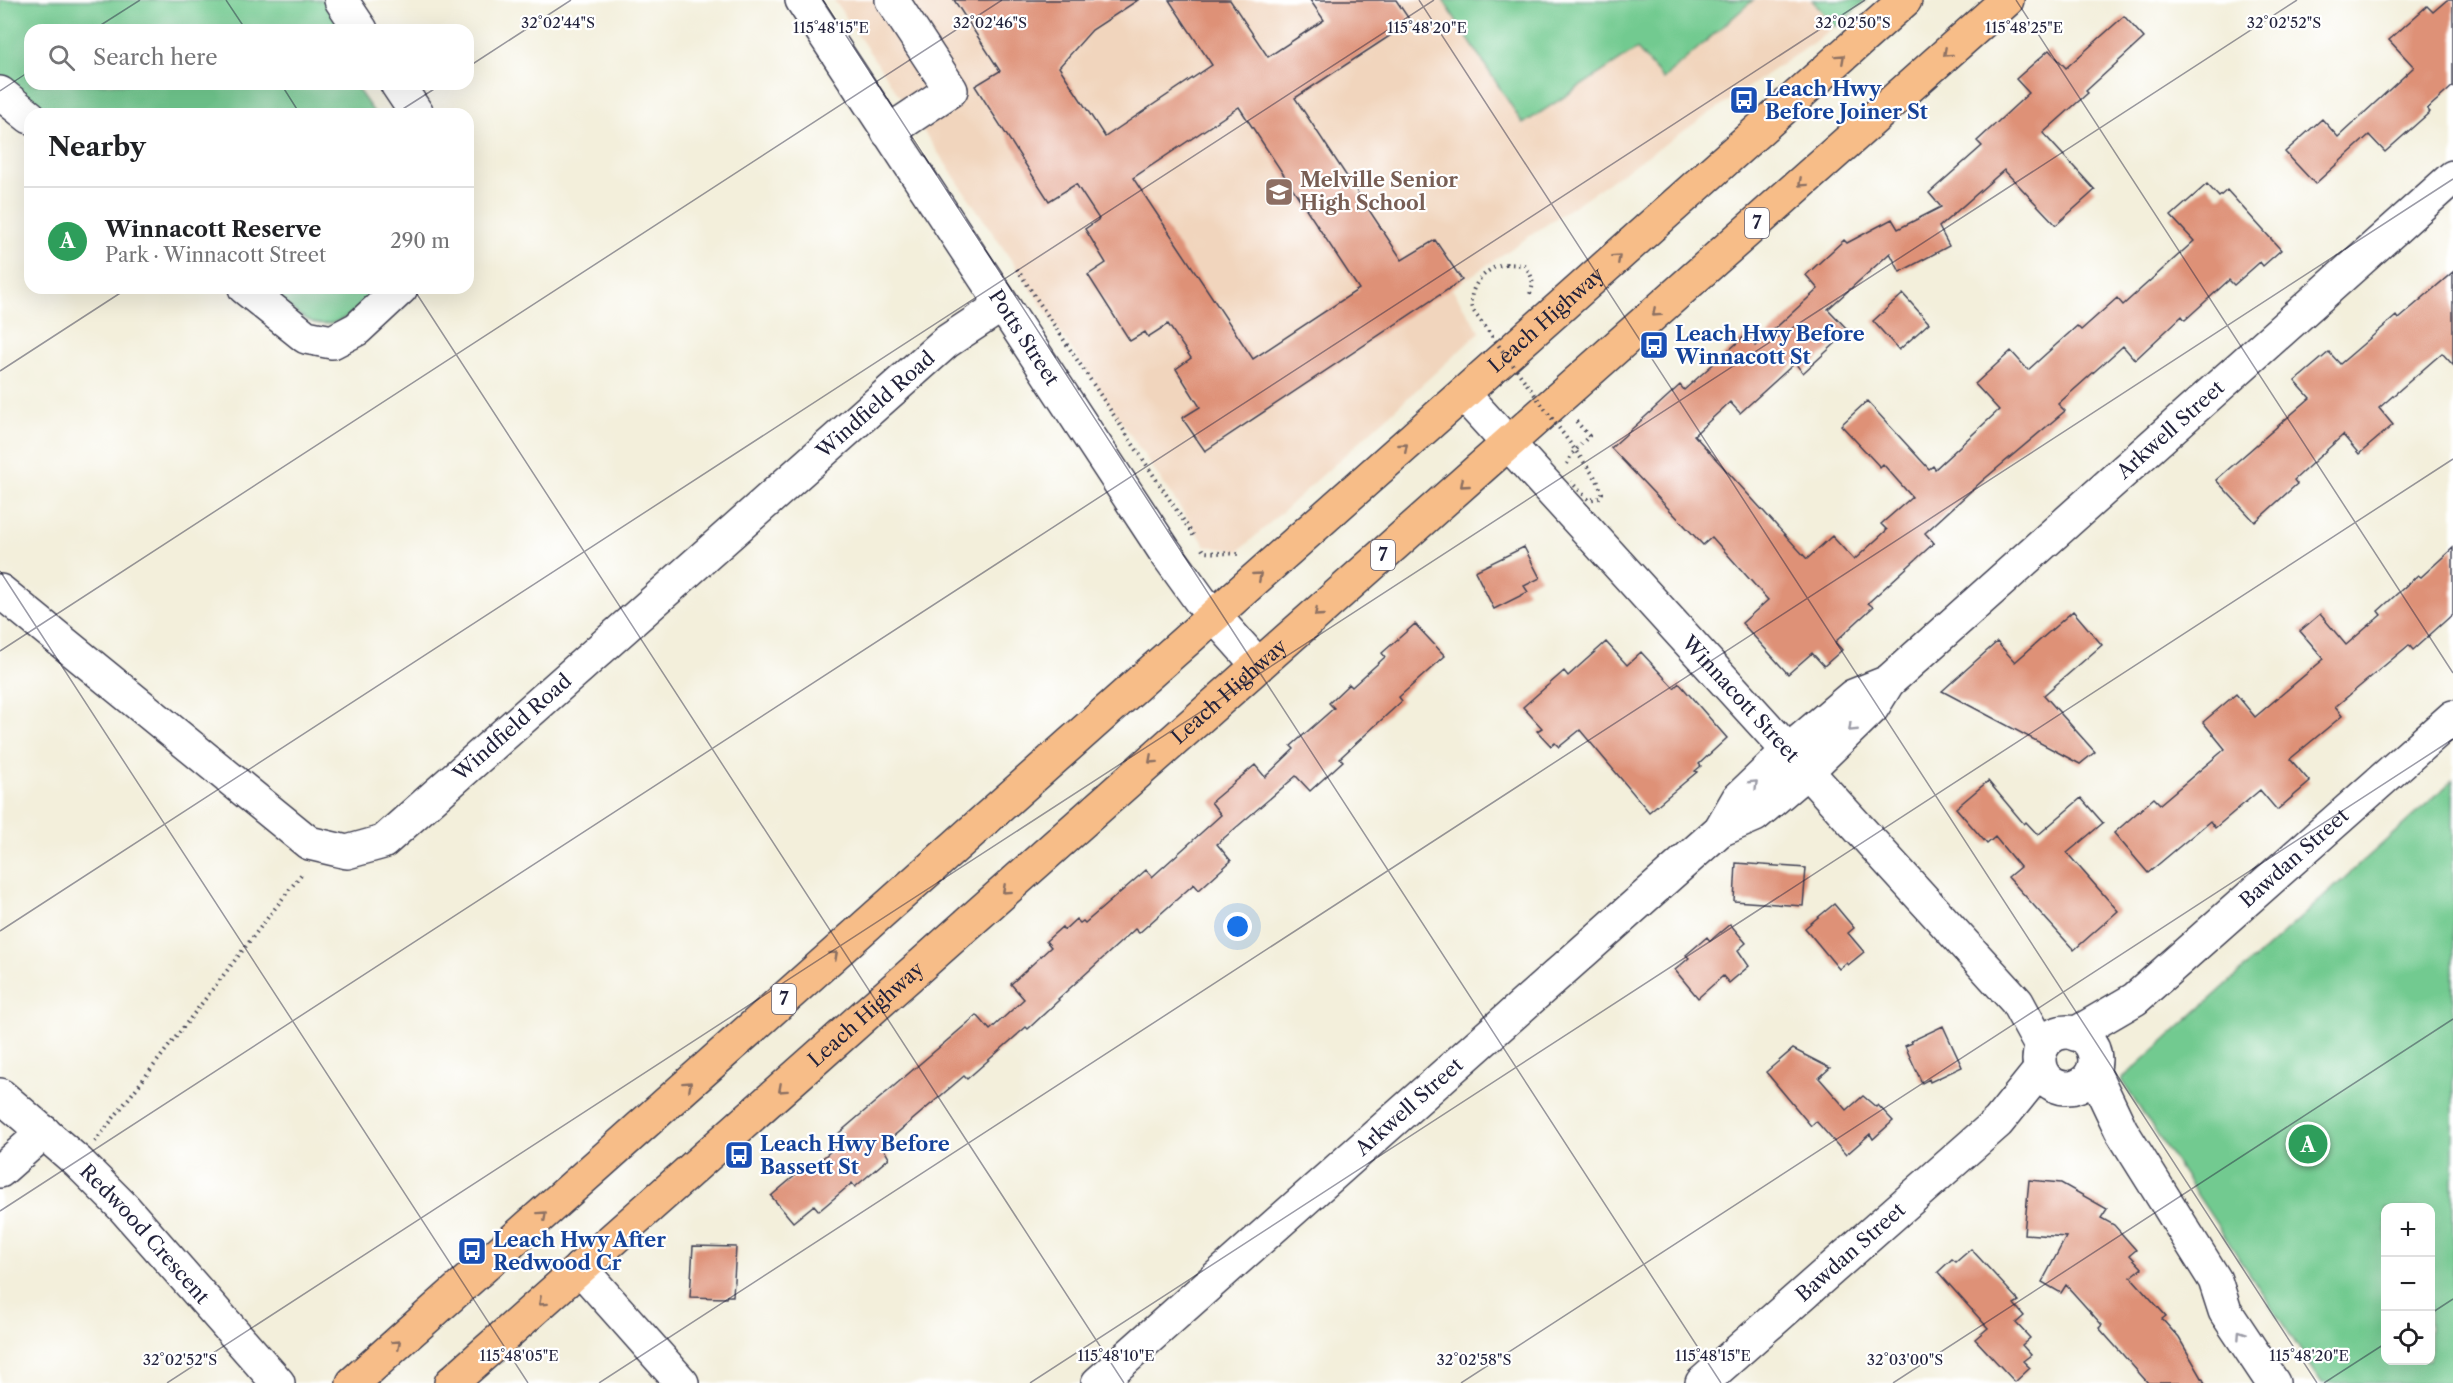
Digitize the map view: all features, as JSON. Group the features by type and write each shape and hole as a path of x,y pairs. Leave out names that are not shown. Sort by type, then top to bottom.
{"highway":[{"name":"Leach Highway","path":"354,1383 1905,0"},
{"name":"Leach Highway","path":"451,1383 2007,0"}],"street":[{"path":"341,0 357,24"},
{"name":"Potts Street","path":"802,0 1183,578 1258,665"},
{"path":"888,132 951,90 892,0"},
{"path":"401,90 413,108"},
{"path":"0,93 24,112"},
{"name":"Arkwell Street","path":"1099,1383 1720,830 1738,799 1797,762 1852,696 1888,682 2453,177"},
{"path":"252,294 306,336 332,342 357,329 395,294"},
{"name":"Windfield Road","path":"0,591 309,843 346,852 383,842 946,342 1002,305"},
{"name":"Winnacott Street","path":"1464,395 2017,1002 2067,1062"},
{"name":"Bawdan Street","path":"1702,1383 2067,1062 2453,717"},
{"path":"2067,1062 2121,1130 2215,1280 2225,1311 2273,1383"},
{"name":"Redwood Crescent","path":"0,1095 78,1162 124,1208 278,1383"},
{"path":"0,1171 44,1132"},
{"path":"580,1268 682,1383"},
{"path":"2215,1280 2241,1296 2297,1383"}],"path":[{"path":"1013,262 1204,552 1248,555"},
{"path":"1528,297 1533,284 1528,271 1524,265 1506,264 1484,275 1474,289 1470,303 1472,309 1597,480 1602,493 1599,498 1588,500 1568,477"},
{"path":"1490,335 1499,327"},
{"path":"1530,469 1552,450 1556,439 1574,419 1589,436 1571,455 1566,470"},
{"path":"78,1162 310,863 317,845"}],"shaded area":[{"name":"Melville Senior High School","path":"834,0 1866,0 1820,38 1452,289 1480,332 1239,551 1206,546"}],"green space":[{"path":"0,0 327,0 343,24 24,24 24,90 358,90 371,108 39,108 0,76"},
{"path":"1443,0 1753,0 1663,79 1637,49 1523,124"},
{"path":"1812,0 1866,0 1835,27"},
{"path":"272,294 377,294 361,308 334,323 314,323"},
{"path":"2453,780 2453,1383 2322,1383 2121,1080"}],"building":[{"path":"954,0 1138,0 1092,30 1059,67 1105,137 1212,65 1169,0 1230,0 1268,57 1324,20 1310,0 1396,0 1411,22 1295,98 1402,260 1435,240 1462,280 1205,451 1182,418 1200,407 1176,369 1191,358 1168,324 1148,337 1145,332 1130,341 1088,275 1106,263 1085,229 1099,219 1076,184 1049,201 975,86 1000,71","holes":["1239,107 1359,289 1253,359 1133,178"]},
{"path":"2447,0 2453,0 2453,86 2427,109 2430,112 2385,152 2369,135 2315,184 2285,152 2322,119 2338,137 2414,67 2389,40 2427,6 2433,12"},
{"path":"2124,16 2144,38 2043,133 2095,190 2056,225 2004,170 1939,227 1949,246 1900,272 1890,253 1828,309 1849,331 1803,373 1795,363 1740,413 1730,402 1694,435 1807,559 1832,536 1854,560 1887,530 1881,524 1912,497 1883,464 1880,467 1841,425 1867,401 1929,469 1933,466 1935,469 1999,410 1975,384 2011,351 2028,370 2077,326 2081,330 2117,298 2123,305 2194,241 2171,216 2207,184 2219,197 2227,190 2281,250 2263,266 2260,262 2234,285 2229,280 2185,320 2182,316 2135,360 2123,346 2058,404 2065,411 1925,533 1934,543 1868,603 1873,607 1835,642 1842,650 1824,666 1812,653 1788,674 1742,623 1768,600 1712,537 1703,545 1611,448 1680,385 1684,390 1746,335 1756,346 1818,289 1806,275 1844,240 1847,243 1892,219 1898,229 1941,207 1929,193 1982,146 1977,141 2029,93 2016,79 2049,50 2066,68"},
{"path":"2453,272 2453,365 2442,353 2379,408 2393,425 2359,454 2343,435 2294,480 2297,484 2255,522 2216,480 2310,398 2295,381 2329,352 2340,364 2396,316 2398,319"},
{"path":"1903,294 1929,323 1899,350 1873,321"},
{"path":"1524,547 1540,578 1524,586 1528,592 1494,609 1475,571"},
{"path":"2453,548 2453,614 2413,650 2409,645 2335,707 2342,716 2290,759 2310,782 2277,810 2260,790 2215,828 2210,821 2148,873 2114,833 2154,798 2160,804 2225,749 2203,722 2236,694 2255,717 2324,659 2300,631 2320,614 2346,645 2381,615 2378,611 2418,575 2421,577"},
{"path":"2073,611 2102,645 2044,695 2095,752 2080,764 1942,691 1997,642 2015,662"},
{"path":"1415,624 1445,656 1399,697 1402,701 1340,758 1343,761 1310,791 1296,776 1217,844 1231,861 1199,890 1194,884 1139,933 1135,929 1028,1029 1026,1027 967,1079 964,1076 882,1146 889,1158 855,1187 852,1183 819,1211 814,1205 793,1222 771,1196 804,1168 806,1172 845,1139 839,1133 977,1015 990,1030 1024,999 1011,984 1051,947 1046,941 1062,927 1064,930 1076,919 1080,923 1083,921 1085,923 1146,870 1152,877 1221,815 1211,802 1255,765 1265,777 1294,749 1291,746 1334,708 1329,703 1349,684 1352,687 1385,657 1382,653"},
{"path":"1606,642 1627,665 1641,652 1674,688 1679,683 1727,738 1699,764 1701,766 1695,771 1697,772 1649,812 1580,730 1559,747 1555,743 1551,746 1537,731 1542,728 1523,707 1564,671 1568,676"},
{"path":"1988,781 2024,824 2026,822 2038,835 2081,798 2103,823 2067,853 2118,911 2074,950 2008,877 2020,867 1995,837 1987,844 1956,808"},
{"path":"1736,863 1806,868 1803,906 1734,901"},
{"path":"1834,904 1854,928 1848,933 1864,952 1839,969 1805,928"},
{"path":"1730,924 1746,943 1738,950 1749,966 1729,983 1723,976 1698,998 1675,970 1689,958 1686,955 1707,937 1710,941"},
{"path":"1943,1026 1962,1067 1930,1082 1929,1079 1922,1083 1905,1046"},
{"path":"1793,1049 1830,1068 1819,1078 1847,1110 1863,1096 1876,1107 1878,1105 1893,1121 1873,1139 1870,1134 1846,1155 1816,1121 1811,1126 1766,1072"},
{"path":"2029,1180 2061,1183 2107,1209 2101,1218 2114,1225 2136,1250 2130,1255 2142,1268 2131,1277 2166,1316 2162,1319 2179,1338 2205,1383 2148,1383 2099,1328 2102,1325 2066,1285 2061,1293 2042,1282 2066,1237 2024,1234"},
{"path":"693,1246 736,1247 733,1296 726,1298 690,1297"},
{"path":"1971,1249 2019,1301 2014,1304 2024,1316 2016,1323 2030,1338 2022,1345 2031,1355 2023,1361 2030,1368 2015,1382 1975,1339 1988,1328 1938,1272 1952,1259 1956,1262"}],"place":[{"name":"Leach Hwy Before Joiner St","path":"1744,100"},
{"name":"Melville Senior High School","path":"1279,192"},
{"name":"Leach Hwy Before Winnacott St","path":"1654,345"},
{"name":"Winnacott Reserve","path":"2308,1144"},
{"name":"Leach Hwy Before Bassett St","path":"739,1155"},
{"name":"Leach Hwy After Redwood Cr","path":"472,1251"}]}
